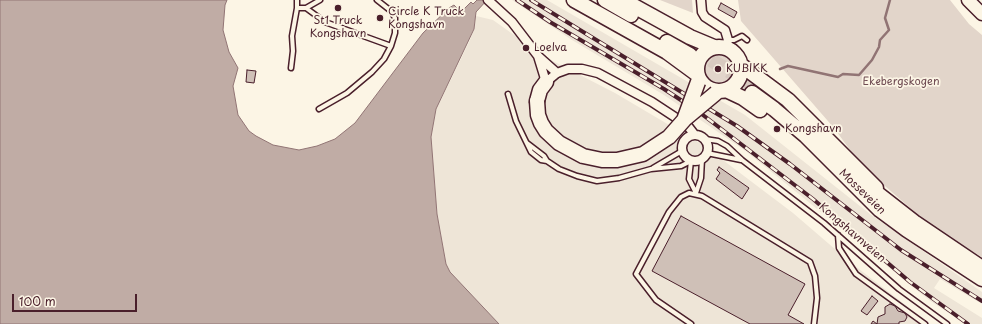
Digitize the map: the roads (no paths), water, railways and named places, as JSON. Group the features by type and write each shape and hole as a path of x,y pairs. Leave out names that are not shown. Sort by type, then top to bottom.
{"highway":[{"path":"574,0 666,52 698,78 706,88 743,98 766,114 815,155 853,191 883,205"},
{"path":"592,0 691,52 605,0"},
{"path":"623,0 690,37 722,45 734,53 741,65 788,100 869,178 883,205"},
{"path":"684,120 698,78 696,68 700,57 708,49 722,45"},
{"path":"551,77 540,90 537,101 538,115 541,123 554,139 575,152 602,160 627,159 650,151 670,137 684,120 696,112 720,91 733,86 741,73 741,65"},
{"name":"Mosseveien","path":"753,90 789,112 865,184 907,230 982,279"},
{"name":"Mosseveien","path":"883,205 928,232 982,268"}],"main road":[{"path":"968,0 982,14"}],"street":[{"path":"488,0 516,28 538,56 551,77"},
{"path":"701,0 702,12 723,27 727,33 722,45"},
{"path":"538,56 551,77"},
{"path":"551,77 568,69 577,68 598,73 642,95 687,125 694,134 705,139 708,146 705,156 691,161 683,155 682,151 684,140 669,114"},
{"path":"684,140 694,134"}],"lane":[{"path":"291,68 293,51 292,36 297,0"},
{"path":"297,8 306,8 320,0"},
{"path":"320,109 347,93 372,72 382,61 391,46 395,33 395,18 391,11 377,0"},
{"path":"306,8 324,22 391,46"},
{"path":"722,45 742,36 747,40"},
{"path":"508,94 516,121 531,152 541,160 547,161 568,173 597,181 619,178 651,169 681,166 691,161"},
{"name":"Kongshavnveien","path":"705,139 718,141 727,146 742,160 804,207 900,288 947,324"},
{"path":"651,169 682,151"},
{"path":"696,194 702,178 705,156"},
{"name":"Kongshavnveien","path":"705,156 742,160"},
{"path":"691,161 689,178 696,194"},
{"path":"691,324 656,300 636,274 669,212 681,197 689,193 696,194 810,262 815,276 817,298 814,324"},
{"path":"838,235 839,248 856,274 925,324"}],"waterway":[{"path":"780,69 788,66 838,77 843,74 859,75 872,60 879,47 880,40 889,30 885,18 890,0"}],"tunnel":[{"path":"693,49 755,87"}],"railway":[{"path":"517,0 550,22 664,89 699,112 813,199 910,282 968,324"},
{"path":"531,0 737,126 790,164 901,250 982,301"}],"place":[{"name":"St1 Truck Kongshavn","path":"338,8"},
{"name":"Circle K Truck Kongshavn","path":"380,18"},
{"name":"Loelva","path":"526,48"},
{"name":"KUBIKK","path":"718,69"},
{"name":"Kongshavn","path":"777,129"}],"park label":[{"name":"Ekebergskogen","path":"901,82"}]}
